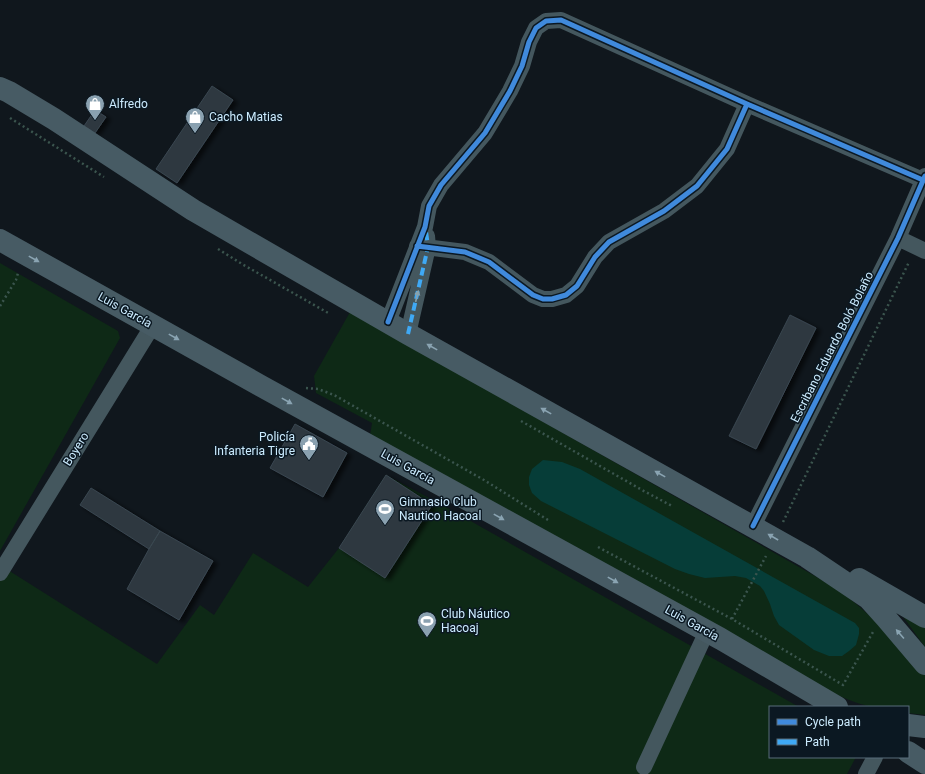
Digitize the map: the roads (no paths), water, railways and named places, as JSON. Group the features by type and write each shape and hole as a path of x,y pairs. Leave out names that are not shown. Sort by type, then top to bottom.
{"main road":[{"path":"0,88 54,119 193,210 408,334 807,557 868,598 925,664"},
{"name":"Luis García","path":"0,240 714,635 835,706"},
{"path":"807,557 848,572 925,617"},
{"path":"909,725 925,727"},
{"path":"909,753 925,762"}],"street":[{"path":"408,334 429,206 442,185 485,134 510,91 522,66 532,35 536,28 546,21 561,20 747,104 924,178"},
{"path":"423,246 465,252 489,262 533,295 543,299 552,300 566,295 577,286 595,257 609,242 664,211 697,186 727,149 747,104"},
{"name":"Escribano Eduardo Boló Bolaño","path":"753,526 898,238 924,178"},
{"path":"898,238 921,249"},
{"path":"388,322 423,246"},
{"name":"Boyero","path":"0,573 153,325"},
{"path":"644,767 714,635"},
{"path":"866,774 874,758"}],"place":[{"name":"Alfredo","path":"95,121"},
{"name":"Cacho Matias","path":"195,134"},
{"name":"Policía Infanteria Tigre","path":"309,461"},
{"name":"Gimnasio Club Nautico Hacoal","path":"385,526"},
{"name":"Club Náutico Hacoaj","path":"427,638"}]}
